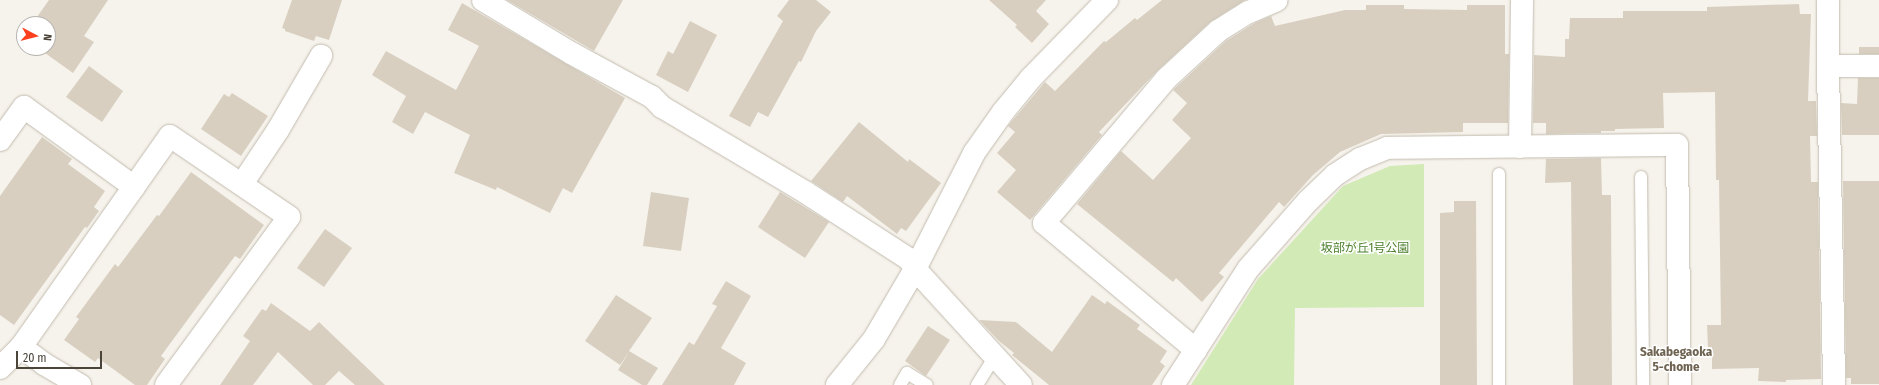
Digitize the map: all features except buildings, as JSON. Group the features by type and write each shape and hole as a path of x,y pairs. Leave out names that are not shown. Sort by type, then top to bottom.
{"street":[{"path":"483,0 571,54 652,97 662,107 805,192 909,259 915,269 1021,385"},
{"path":"837,385 874,339 915,269 974,153 1003,112 1031,78 1107,0"},
{"path":"1196,350 1044,223 1166,79 1218,31 1249,12 1277,0"},
{"path":"1520,147 1522,0"},
{"path":"1828,0 1834,385"},
{"path":"242,184 278,130 321,56"},
{"path":"1828,66 1879,66"},
{"path":"0,140 24,107 134,187"},
{"path":"0,368 20,347 170,136 289,217 166,385"},
{"path":"1173,385 1248,269 1308,201 1335,174 1360,159 1387,148 1677,146 1680,385"},
{"path":"20,347 44,364 80,385"}],"lane":[{"path":"1499,174 1499,385"},
{"path":"1641,177 1643,385"},
{"path":"977,385 995,356"},
{"path":"900,385 907,373 927,385"}],"green space":[{"name":"坂部が丘1号公園","path":"1424,164 1424,307 1295,308 1294,385 1191,385 1258,279 1343,186 1390,166"}],"district":[{"name":"Sakabegaoka 5-chome","path":"1676,360"}]}
